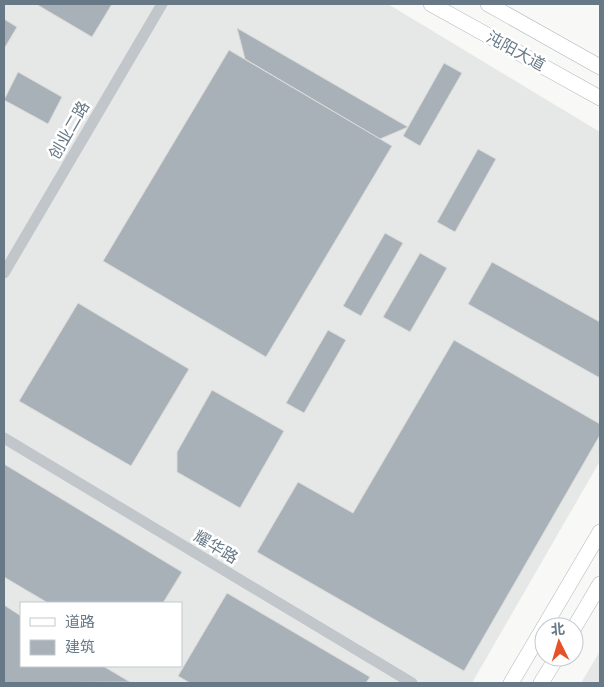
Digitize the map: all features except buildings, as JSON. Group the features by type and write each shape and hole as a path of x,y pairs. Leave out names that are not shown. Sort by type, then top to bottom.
{"main road":[{"name":"沌阳大道","path":"431,4 600,98"},
{"name":"沌阳大道","path":"488,4 600,67"},
{"path":"550,617 600,532"},
{"path":"580,617 600,584"},
{"path":"511,683 534,644"},
{"path":"541,683 551,667"}],"street":[{"name":"创业二路","path":"4,274 162,4"},
{"name":"耀华路","path":"4,438 412,683"}],"shaded area":[{"path":"4,4 388,4 600,132 600,461 472,683 4,683"},
{"path":"600,651 600,683 581,683"}]}
